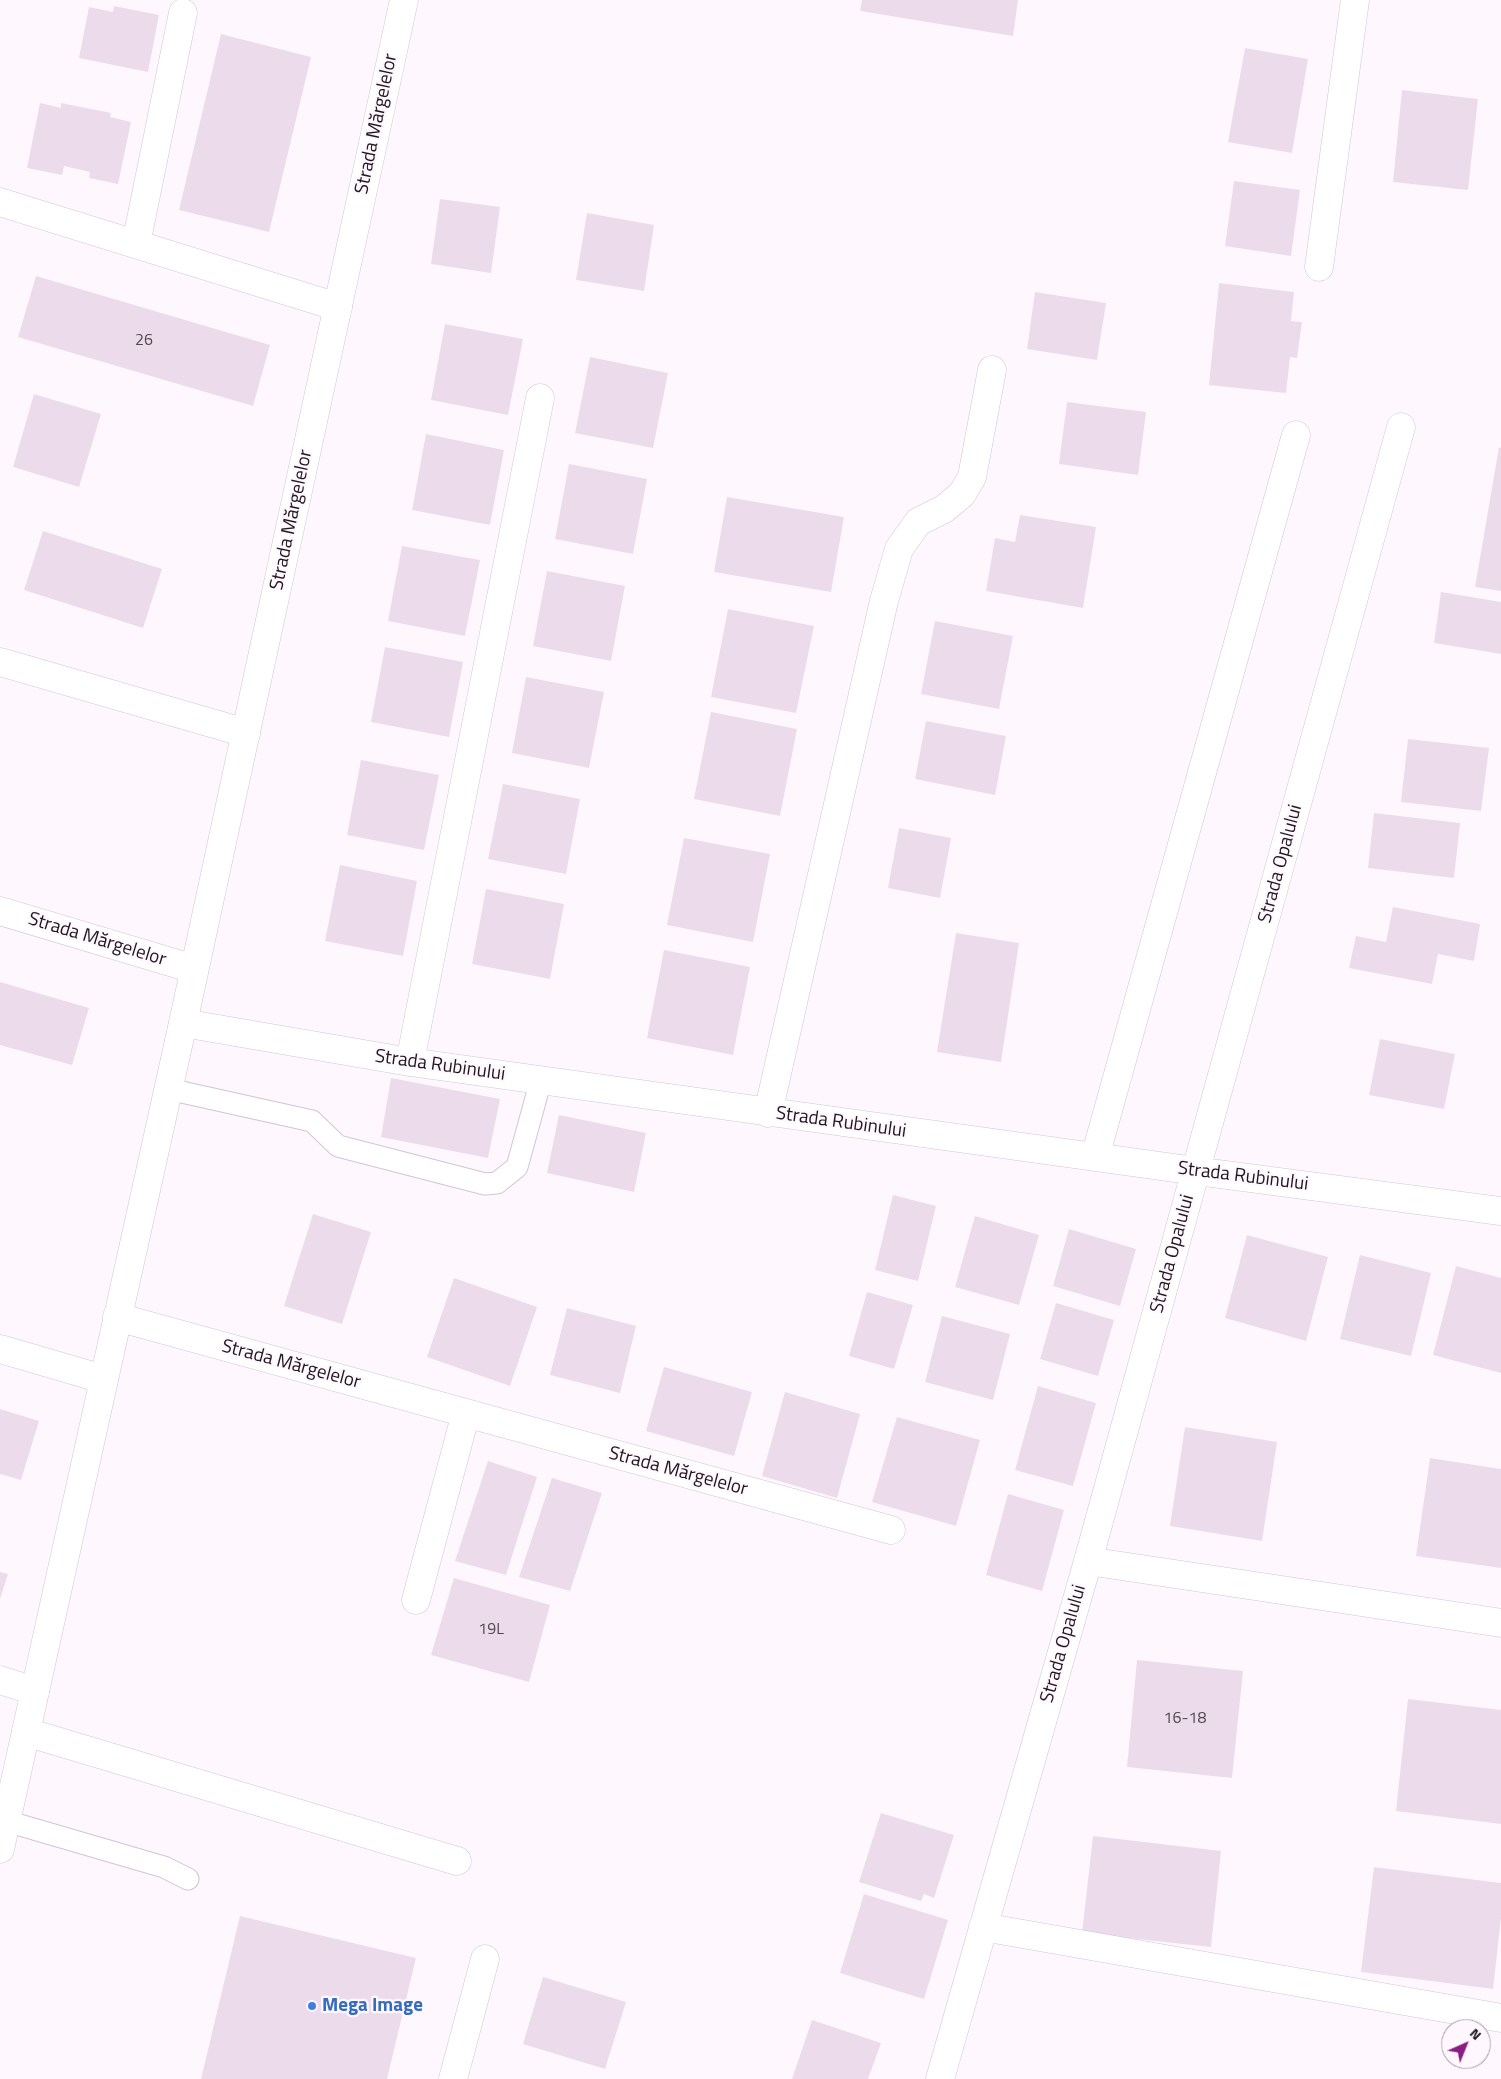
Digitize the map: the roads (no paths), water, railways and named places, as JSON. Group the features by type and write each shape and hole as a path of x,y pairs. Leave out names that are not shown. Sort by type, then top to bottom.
{"street":[{"name":"Strada Mărgelelor","path":"0,1849 183,1023 404,0"},
{"path":"1319,268 1355,0"},
{"path":"136,244 183,13"},
{"path":"0,202 338,307"},
{"path":"768,1113 884,601 899,549 918,522 944,509 962,494 972,477 992,370"},
{"path":"410,1062 540,398"},
{"name":"Strada Opalului","path":"940,2079 1088,1561 1401,427"},
{"path":"1095,1157 1296,435"},
{"path":"0,662 246,733"},
{"name":"Strada Mărgelelor","path":"0,911 194,969"},
{"name":"Strada Rubinului","path":"183,1023 410,1062 768,1113 1501,1211"},
{"name":"Strada Mărgelelor","path":"117,1318 891,1530"},
{"path":"0,1349 103,1379"},
{"path":"416,1600 466,1413"},
{"path":"1088,1561 1501,1623"},
{"path":"0,1680 34,1691"},
{"path":"26,1732 457,1862"},
{"path":"982,1927 1501,2018"},
{"path":"452,2079 484,1959"}],"lane":[{"path":"168,1090 312,1121 338,1146 485,1184 497,1183 517,1167 541,1080"},
{"path":"6,1821 164,1867 188,1879"}],"place":[{"name":"Mega Image","path":"312,2006"}]}
